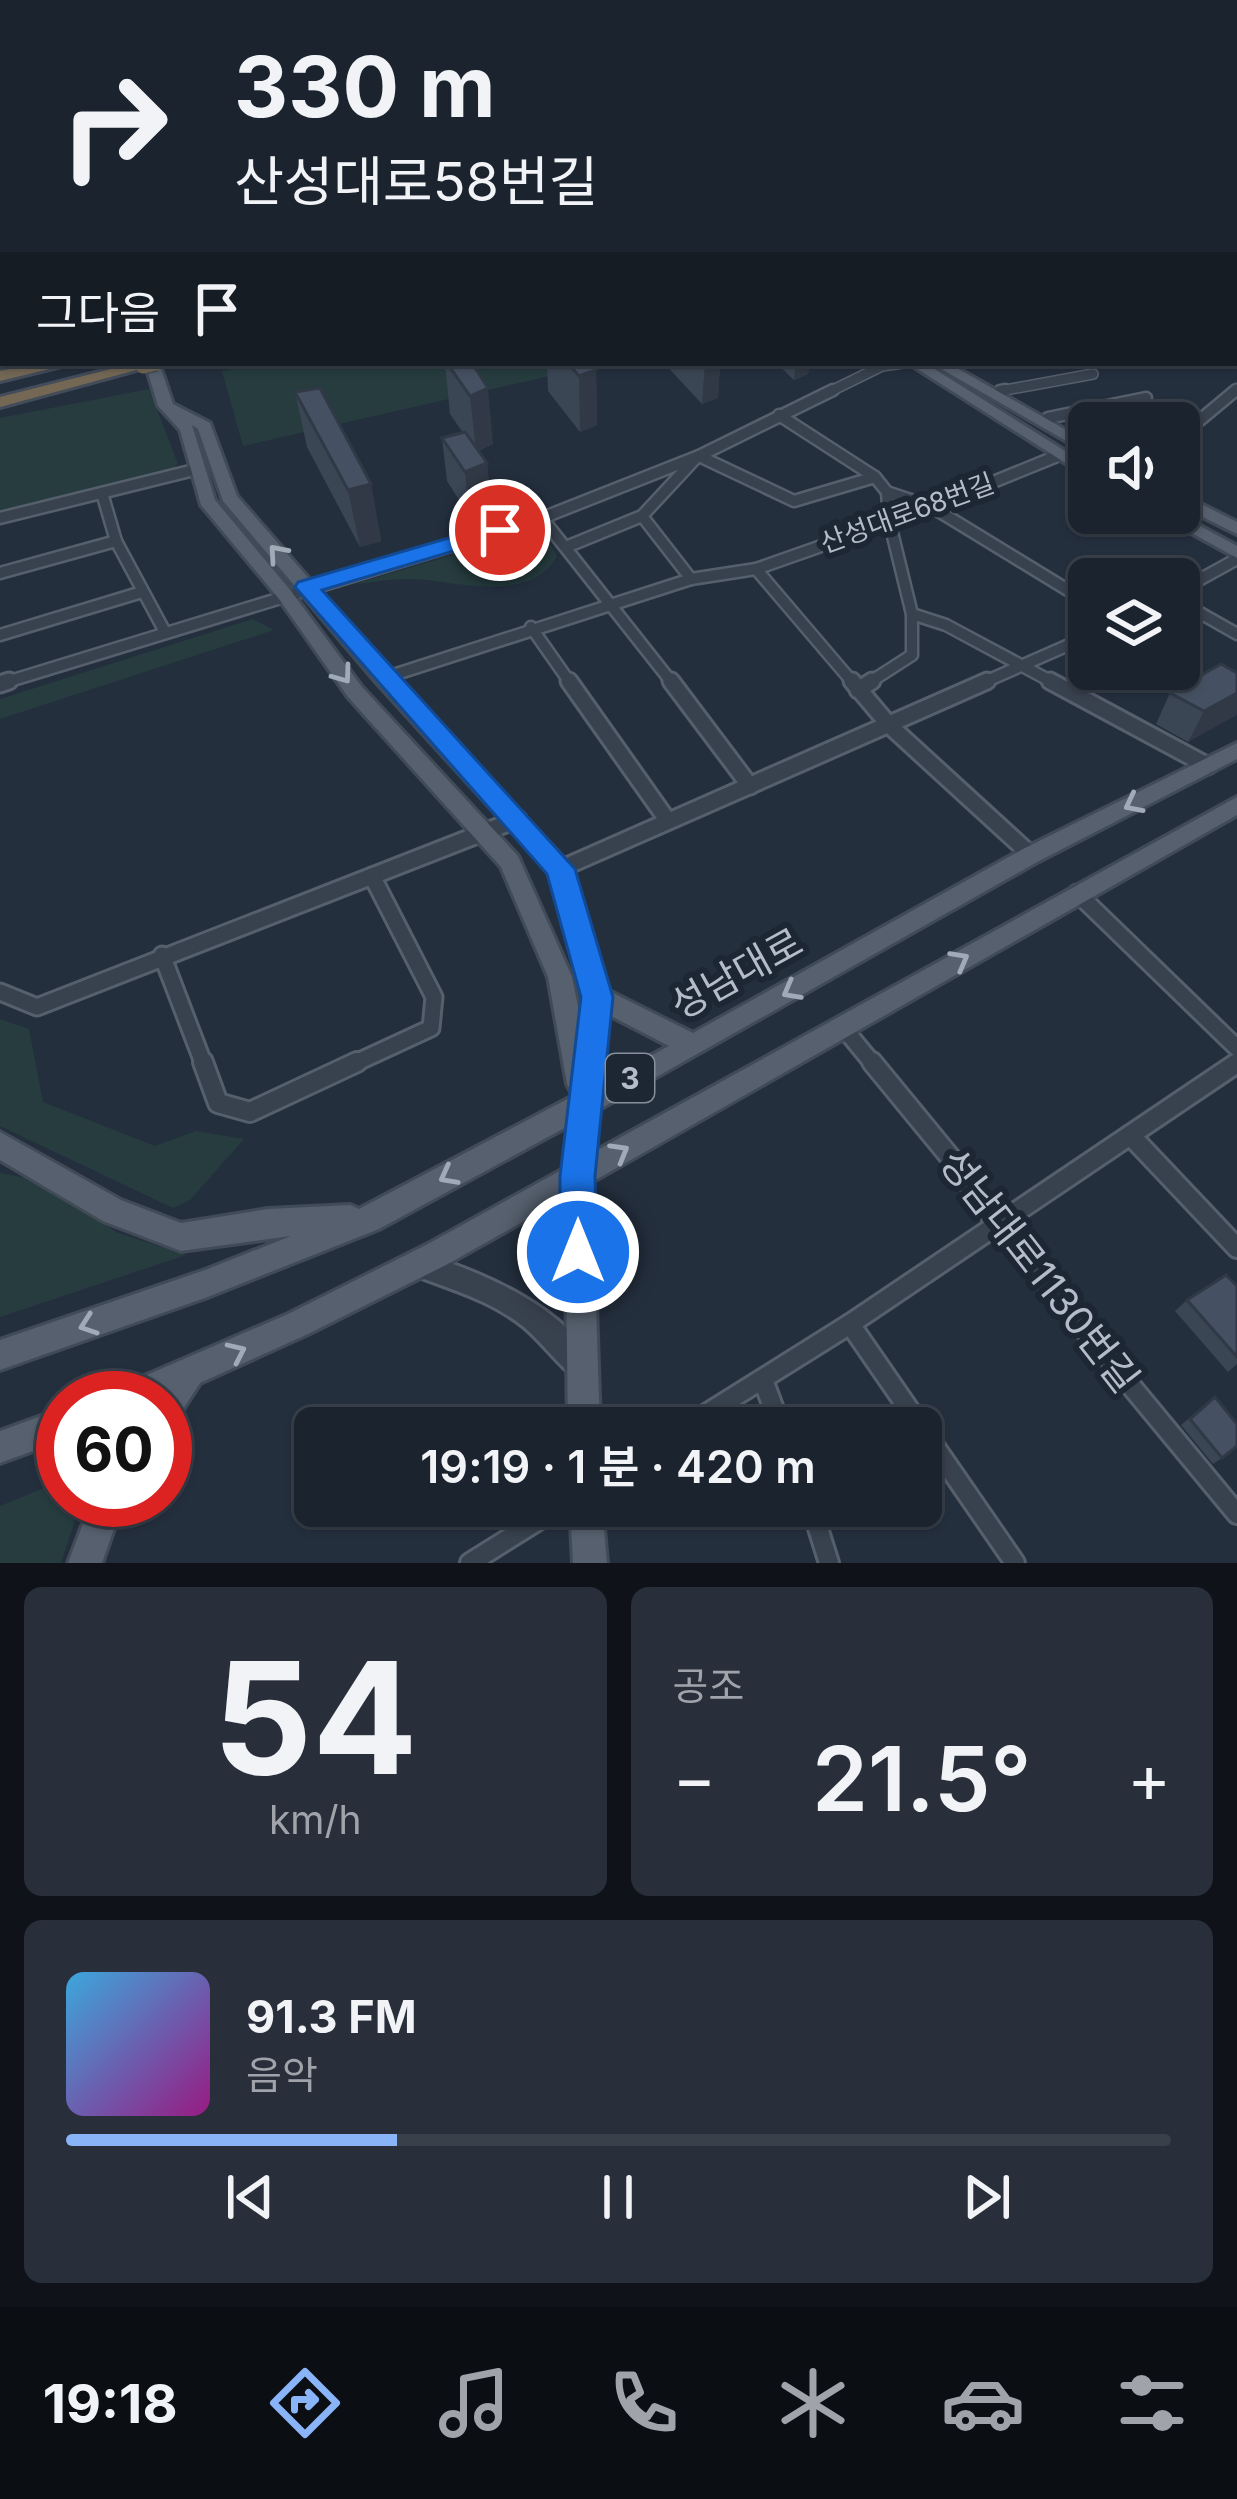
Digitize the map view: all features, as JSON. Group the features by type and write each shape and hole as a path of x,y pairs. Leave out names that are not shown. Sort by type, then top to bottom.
{"highway":[{"path":"0,376 51,366"},
{"path":"0,398 141,366"}],"main road":[{"path":"151,366 166,406 187,430 207,501 285,595 355,692 486,832 527,895 560,977 584,1102"},
{"path":"921,366 1068,462"},
{"path":"921,366 1068,450"},
{"path":"943,366 1068,437"},
{"path":"955,366 1068,429"},
{"path":"166,406 205,426 229,497 384,678 560,869 597,997 578,1176 583,1407"},
{"path":"1200,498 1237,518"},
{"path":"1200,509 1237,529"},
{"path":"1200,521 1237,541"},
{"path":"1199,534 1237,556"},
{"name":"성남대로","path":"0,1355 205,1284 368,1219 693,1046 1031,855 1237,750"},
{"name":"3","path":"192,1373 418,1264 1237,805"},
{"path":"597,997 693,1046"},
{"path":"0,1145 113,1211 181,1237 268,1223 368,1219"},
{"path":"0,1447 36,1434"},
{"path":"587,1527 590,1563"}],"street":[{"path":"0,685 542,518 699,456 882,366"},
{"path":"1000,391 1093,374"},
{"path":"1200,420 1237,389"},
{"path":"1048,418 1146,398"},
{"path":"779,415 875,477 887,492 932,507 1068,590"},
{"path":"699,456 794,501 875,477"},
{"path":"566,547 642,515 699,456"},
{"name":"산성대로68번길","path":"384,678 692,579 757,569 932,507 1057,456"},
{"path":"0,518 198,469"},
{"path":"858,690 913,655 912,614 889,520 887,492"},
{"path":"102,493 116,541 165,632"},
{"path":"642,515 692,579"},
{"path":"542,518 750,786"},
{"path":"0,573 116,541"},
{"path":"1200,579 1237,556"},
{"path":"757,569 889,725 1031,855"},
{"path":"0,635 142,592"},
{"path":"1200,613 1237,634"},
{"path":"912,614 946,625 1208,766"},
{"path":"531,627 668,821"},
{"path":"560,869 1068,646"},
{"path":"0,992 37,1007 518,819"},
{"path":"162,955 218,1102 250,1112 431,1028 434,997 372,876"},
{"path":"1077,893 1237,1048"},
{"name":"성남대로1130번길","path":"842,1026 1237,1514"},
{"path":"719,1407 1132,1137 1237,1063"},
{"path":"1132,1137 1237,1248"},
{"path":"418,1264 478,1283 528,1311 555,1333 582,1368"},
{"path":"850,1324 1015,1563"},
{"path":"763,1380 773,1407"},
{"path":"470,1563 527,1527"},
{"path":"818,1527 830,1563"}],"green space":[{"path":"246,366 593,366 243,446 222,371"},
{"path":"149,389 178,464 164,475 0,515 0,418"},
{"path":"542,529 557,556 529,581 491,587 412,579 354,584"},
{"path":"253,619 274,630 0,719 0,699"},
{"path":"0,1019 29,1029 43,1102 155,1146 196,1131 244,1139 190,1200 173,1208 0,1126"},
{"path":"0,1173 42,1181 116,1232 186,1255 0,1317"},
{"path":"36,1491 36,1527 73,1527 61,1563 0,1563 0,1506"}],"building":[{"path":"449,366 474,366 488,388 470,396"},
{"path":"571,366 596,370 579,376"},
{"path":"320,388 371,484 348,490 295,392"},
{"path":"465,432 487,463 465,472 442,438"},
{"path":"1221,664 1237,673 1237,693 1204,711 1170,693 1200,690 1200,676"},
{"path":"1226,1275 1237,1286 1237,1357 1187,1300"},
{"path":"1215,1397 1237,1424 1237,1446 1222,1458 1190,1419"}],"route":[{"path":"500,530 307,587 560,869 597,997 578,1176 578,1252"}]}
